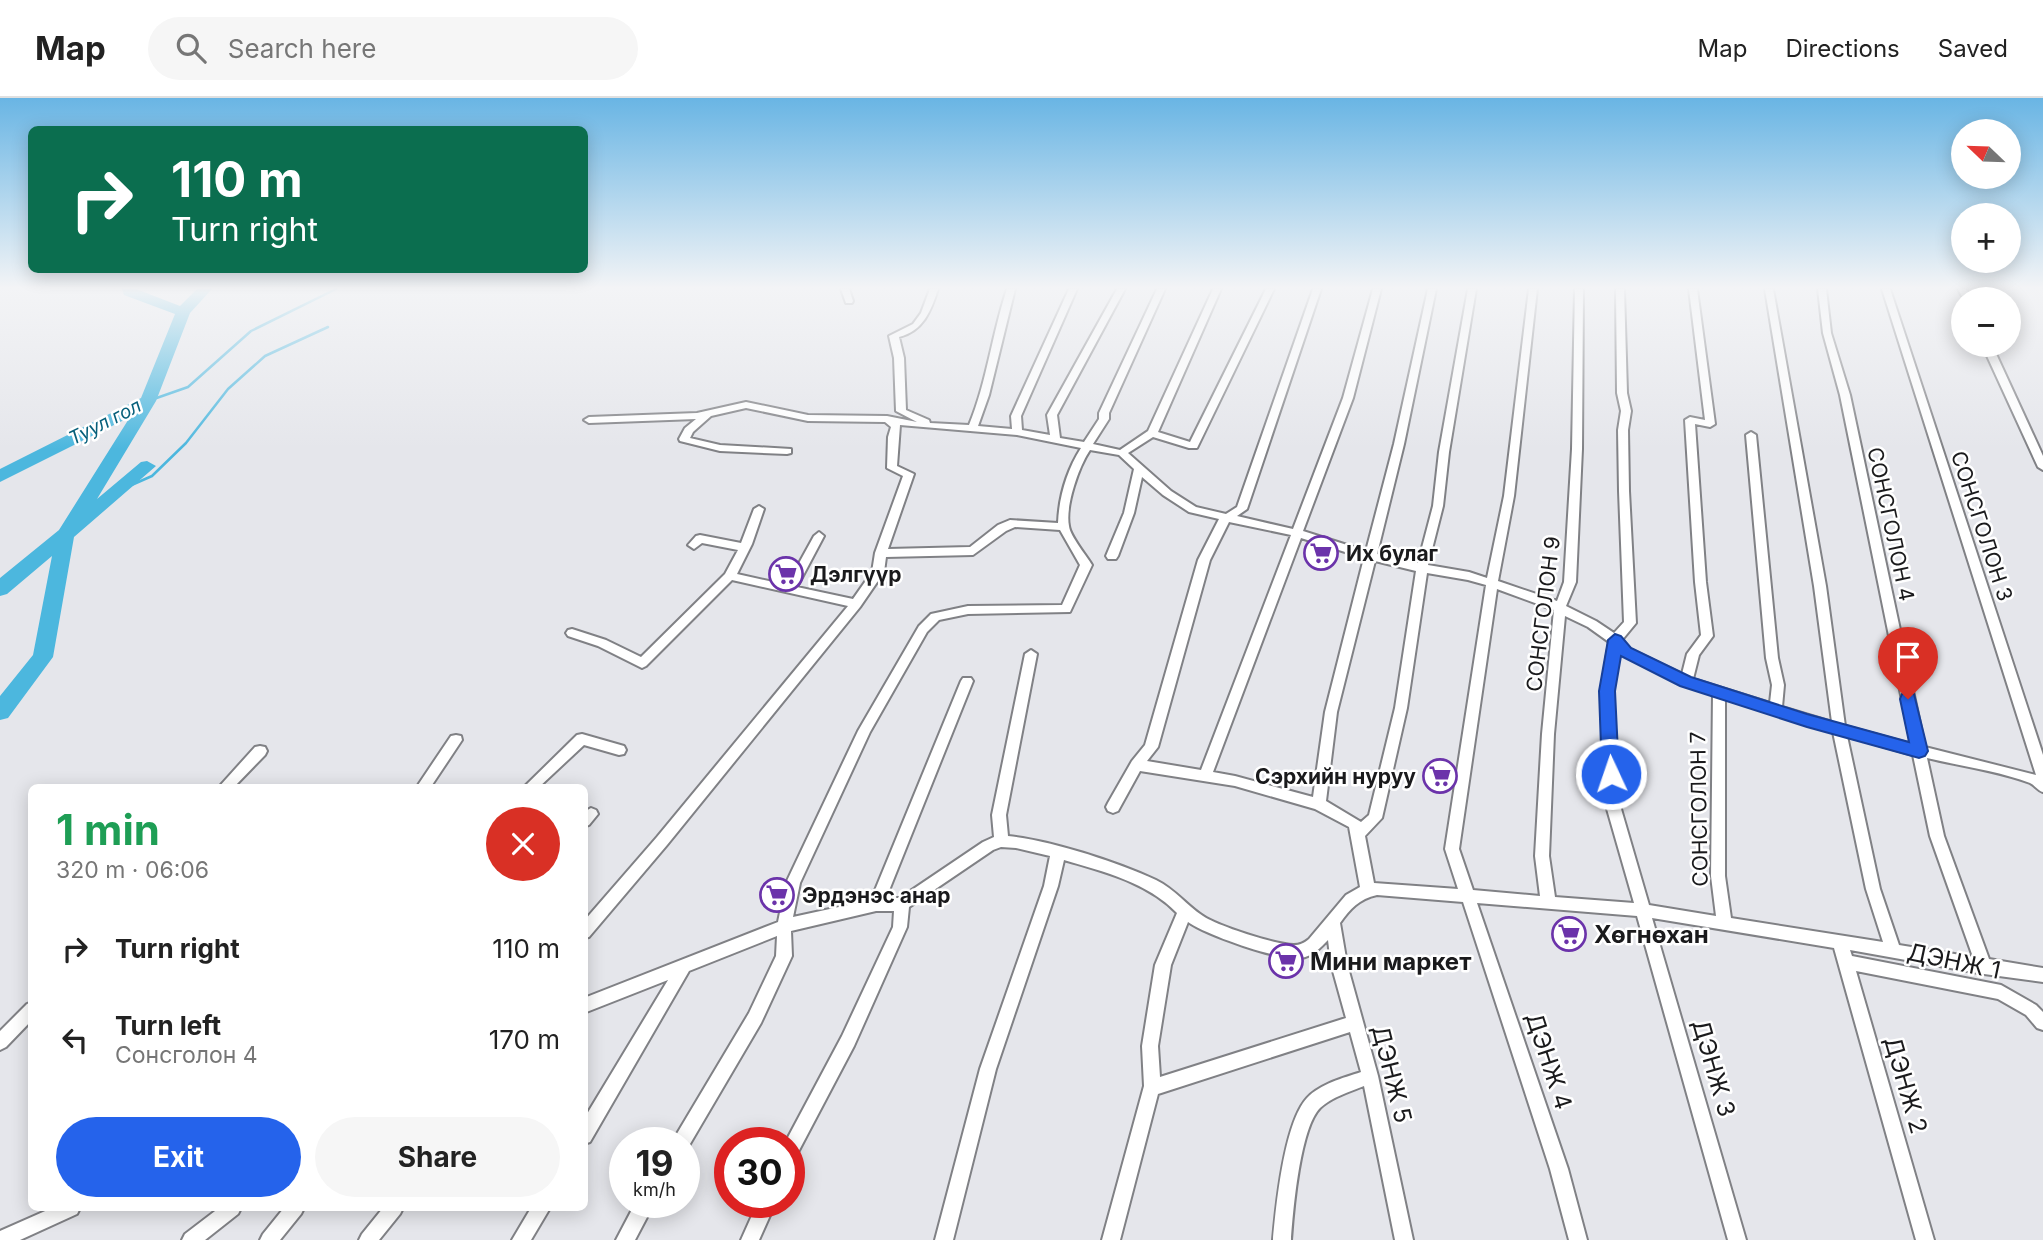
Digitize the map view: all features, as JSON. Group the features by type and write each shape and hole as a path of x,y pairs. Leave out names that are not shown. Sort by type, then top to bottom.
{"street":[{"path":"896,342 900,358 901,411 933,425"},
{"path":"972,429 980,413 995,342"},
{"path":"1017,432 1016,416 1049,342"},
{"path":"1055,439 1052,415 1092,342"},
{"path":"690,1127 755,1017 784,956 784,926 793,883 864,731 923,629 934,617 968,610 1066,609 1086,565 1063,527 1064,509 1076,463 1104,419 1104,413 1137,342"},
{"path":"1122,453 1152,433 1193,342"},
{"path":"1152,433 1193,446 1244,342"},
{"path":"1113,807 1136,765 1151,747 1204,560 1225,519 1242,509 1299,342"},
{"path":"1205,776 1348,398 1363,342"},
{"path":"1319,804 1331,712 1372,556 1420,342"},
{"path":"1357,834 1375,817 1401,708 1422,568 1438,506 1444,452 1463,342"},
{"name":"ДЭНЖ 4","path":"1527,342 1509,496 1492,583 1452,849 1559,1169 1578,1240"},
{"name":"СОНСГОЛОН 9","path":"1548,902 1542,856 1548,734 1560,608 1570,582 1577,449 1578,342"},
{"path":"1621,342 1622,393 1626,411 1623,430 1624,491 1630,623 1615,640 1607,691 1612,802 1642,910"},
{"path":"1686,681 1693,654 1707,636 1701,598 1696,481 1690,420 1710,424 1700,342"},
{"path":"1780,342 1820,586 1839,728 1873,889 1893,950"},
{"name":"СОНСГОЛОН 4","path":"1830,342 1845,396 1937,836 1984,967"},
{"name":"СОНСГОЛОН 3","path":"1903,342 2043,775"},
{"path":"1993,357 2043,467"},
{"path":"589,420 709,414 747,405 808,418 887,419 907,424 1017,432 1122,453 1167,493 1193,510 1296,533 1372,556 1492,583 1560,608 1615,640 1626,652 1686,681 1775,710 1919,751 2018,774 2039,781 2043,787"},
{"path":"709,414 689,430 684,439 693,444 787,451"},
{"path":"588,927 663,841 856,604 878,572 881,553 909,474 892,468 895,453 891,438 896,426 887,419"},
{"path":"1751,435 1772,658 1778,685 1775,710"},
{"path":"1112,556 1129,513 1139,469"},
{"path":"572,633 602,643 642,663 730,576 759,509"},
{"path":"881,553 973,551 1002,528 1014,523 1063,527"},
{"path":"791,588 820,536"},
{"path":"694,545 700,540 744,547"},
{"path":"730,576 856,604"},
{"path":"1001,841 999,815 1031,654"},
{"path":"876,905 967,681"},
{"name":"СОНСГОЛОН 7","path":"1719,692 1718,876 1725,924"},
{"path":"533,784 582,739 619,750"},
{"path":"425,784 456,740"},
{"path":"228,784 260,751"},
{"path":"1136,765 1205,776 1319,804 1355,824 1367,888"},
{"path":"588,1004 784,926 876,905 902,904 988,846 1001,841 1058,854 1143,880 1163,890 1203,925 1293,952 1310,948 1352,896 1367,888 1642,910 2043,975"},
{"path":"944,1240 988,1069 1051,886 1058,854"},
{"path":"802,1127 848,1041 900,927 902,904"},
{"name":"ДЭНЖ 3","path":"1642,910 1737,1240"},
{"path":"1111,1240 1151,1088 1150,1045 1163,965 1185,912"},
{"name":"ДЭНЖ 5","path":"1332,921 1339,964 1370,1076 1404,1240"},
{"name":"ДЭНЖ 2","path":"1840,942 1925,1240"},
{"name":"ДЭНЖ 1","path":"1846,962 2001,992 2031,1010 2043,1023"},
{"path":"588,1129 684,966"},
{"path":"0,1042 28,1013"},
{"path":"1151,1088 1354,1023"},
{"path":"1282,1240 1286,1197 1303,1125 1311,1105 1370,1076"},
{"path":"0,1240 64,1211"},
{"path":"191,1240 228,1211"},
{"path":"269,1240 293,1211"},
{"path":"368,1240 392,1211"},
{"path":"522,1240 539,1211"},
{"path":"625,1240 637,1218"},
{"path":"750,1240 760,1218"}],"waterway":[{"name":"Туул гол","path":"148,401 171,342"},
{"path":"148,401 188,387 238,342"},
{"path":"118,491 152,476 186,443 228,389 265,356 295,342"},
{"name":"Туул гол","path":"0,476 148,401"},
{"path":"65,534 148,401"},
{"path":"65,534 147,466"},
{"path":"0,589 65,534"},
{"path":"0,712 43,657 65,534"}],"place":[{"name":"Их булаг","path":"1321,553"},
{"name":"Дэлгүүр","path":"786,574"},
{"name":"Сэрхийн нуруу","path":"1440,776"},
{"name":"Эрдэнэс анар","path":"777,895"},
{"name":"Хөгнөхан","path":"1569,934"},
{"name":"Мини маркет","path":"1286,961"}],"route":[{"path":"1611,774 1607,691 1615,640 1626,652 1686,681 1807,720 1919,751 1908,699"}]}
